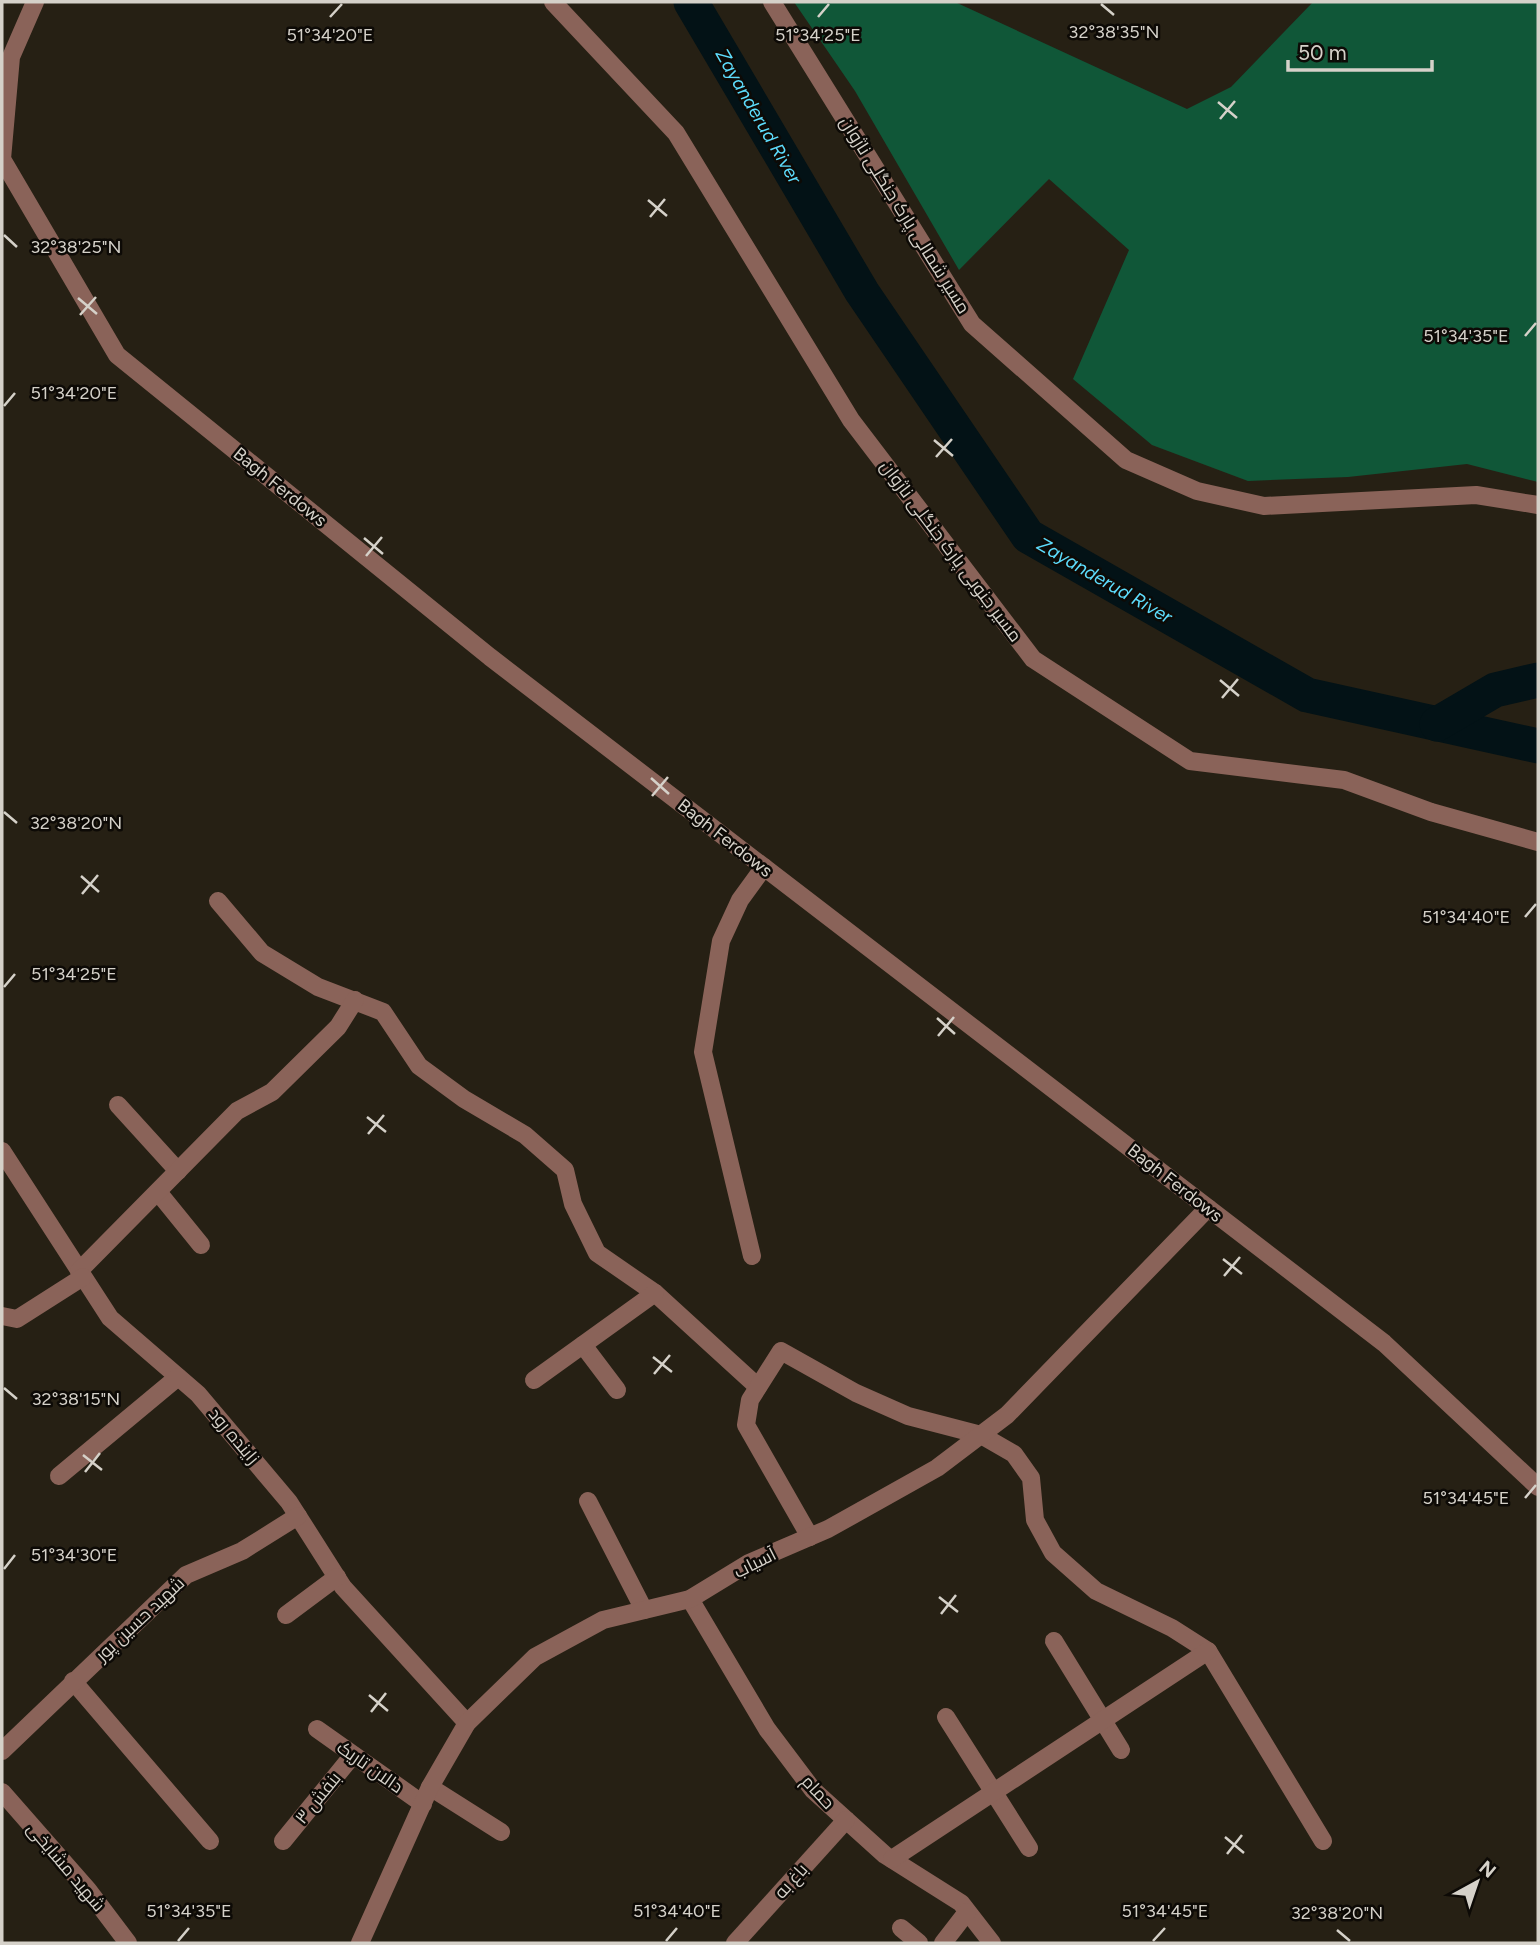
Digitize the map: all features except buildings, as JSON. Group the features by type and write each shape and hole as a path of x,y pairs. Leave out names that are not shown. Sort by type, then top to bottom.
{"street":[{"name":"Bagh Ferdows","path":"35,2 11,57 2,159 117,355 490,657 1384,1343 1538,1487"},
{"name":"مسیر جنوبی پارک جنگلی ناژوان","path":"553,2 676,133 851,420 1034,659 1190,761 1344,780 1431,813 1538,842"},
{"name":"مسیر شمالی پارک جنگلی ناژوان","path":"772,2 972,324 1126,460 1197,491 1264,506 1476,495 1538,505"},
{"path":"752,1256 703,1052 721,941 735,909 764,867"},
{"path":"218,901 262,953 318,987 383,1012 419,1066 464,1099 525,1135 565,1170 573,1204 597,1253 655,1293 758,1387"},
{"path":"2,1316 17,1318 81,1274 237,1111 272,1092 338,1027 355,1000"},
{"path":"118,1105 178,1171"},
{"name":"زاینده رود","path":"2,1151 110,1318 198,1394 298,1516 337,1577 467,1723"},
{"path":"158,1192 201,1245"},
{"name":"آسیاب","path":"360,1943 430,1787 467,1723 535,1657 603,1620 690,1599 749,1563 810,1537 937,1468 1007,1415 1208,1208"},
{"path":"534,1380 655,1293"},
{"path":"583,1345 617,1390"},
{"path":"810,1537 746,1425 750,1400 781,1352 856,1393 908,1416 981,1435 1014,1454 1031,1478 1035,1520 1053,1553 1096,1591 1171,1628 1208,1651 1323,1841"},
{"path":"59,1476 178,1377"},
{"path":"588,1501 644,1610"},
{"name":"شهید حسین پور","path":"2,1751 186,1574 242,1550 298,1516"},
{"path":"286,1615 337,1577"},
{"name":"حمام","path":"690,1599 768,1729 813,1790 892,1859 961,1903 992,1943"},
{"path":"1054,1642 1121,1750"},
{"path":"892,1859 1208,1651"},
{"path":"73,1681 209,1841"},
{"path":"946,1717 1028,1848"},
{"name":"دالان تاریک","path":"317,1729 423,1804"},
{"name":"بنفش ۳","path":"283,1841 353,1755"},
{"path":"430,1787 501,1832"},
{"name":"شهید مشایخی","path":"2,1792 88,1890 128,1943"},
{"name":"باغ به","path":"735,1943 846,1820"},
{"path":"943,1943 967,1912"},
{"path":"901,1928 919,1943"}],"green space":[{"path":"794,2 955,2 1187,109 1231,87 1313,2 1538,2 1538,482 1467,464 1348,477 1248,481 1152,445 1073,379 1129,250 1049,179 959,270 855,91"}],"waterway":[{"name":"Zayanderud River","path":"691,2 862,292 1028,536 1307,695 1538,746"},
{"path":"1437,724 1495,690 1538,680"}]}
